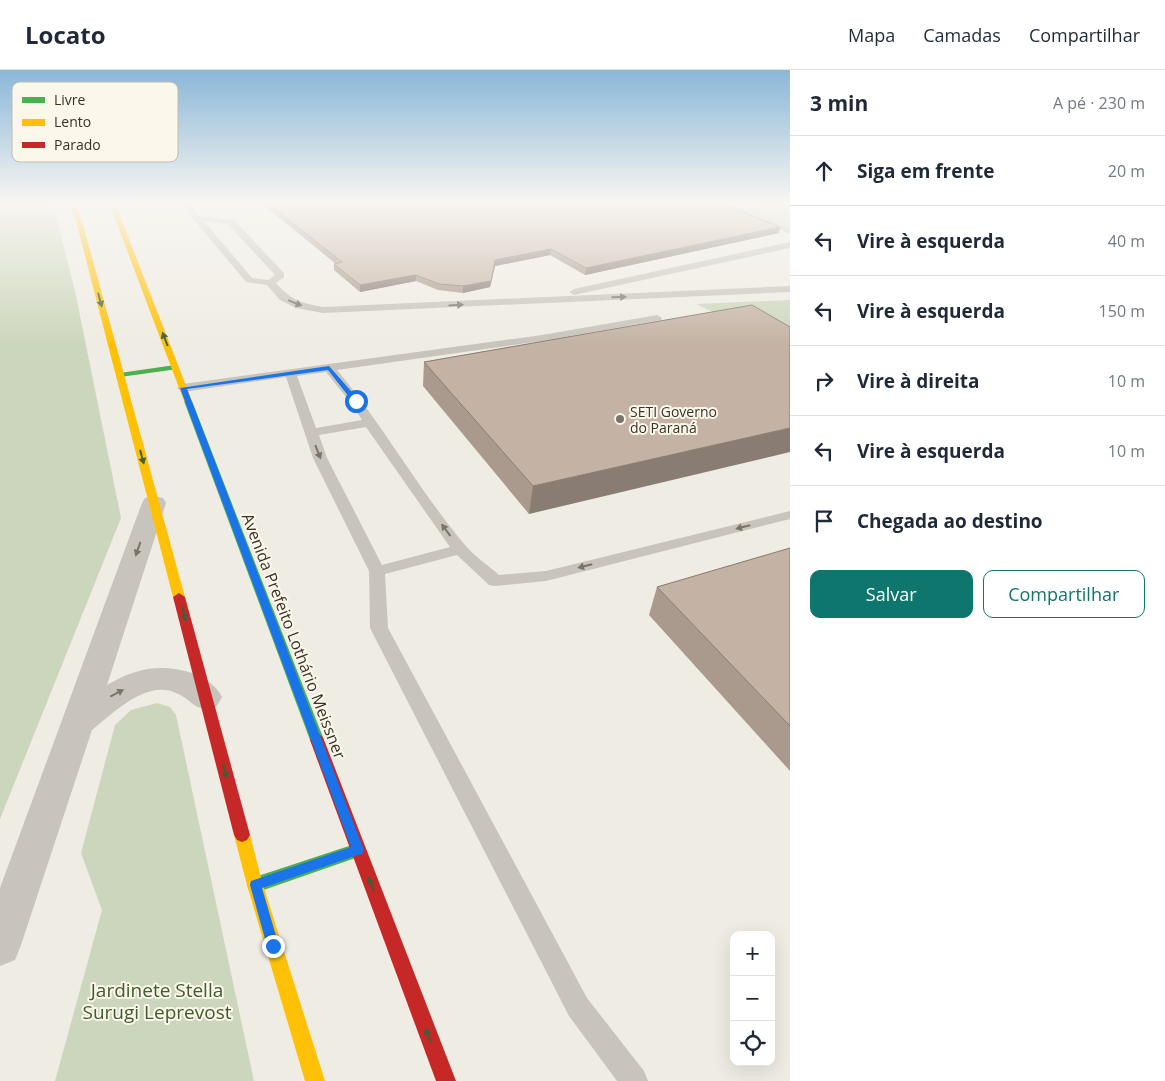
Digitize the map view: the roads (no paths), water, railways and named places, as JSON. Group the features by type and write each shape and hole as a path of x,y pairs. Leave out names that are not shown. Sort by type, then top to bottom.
{"main road":[{"path":"87,250 255,885 315,1081"},
{"name":"Avenida Prefeito Lothário Meissner","path":"130,250 446,1081"},
{"path":"120,375 175,367"},
{"path":"255,885 358,850"}],"street":[{"path":"0,945 154,503"},
{"path":"78,722 114,694 142,681 173,678 194,686 206,698"}],"lane":[{"path":"224,250 249,280 270,283 284,298 300,306 323,310 790,289"},
{"path":"258,250 281,275 270,283"},
{"path":"543,300 576,291 766,250"},
{"path":"183,388 542,338 656,318"},
{"path":"329,368 356,401 460,549 495,581 537,577 790,515"},
{"path":"290,374 320,458 377,571 379,628 578,1007 634,1081"},
{"path":"310,433 370,422"},
{"path":"377,571 460,549"}],"place":[{"name":"SETI Governo do Paraná","path":"620,419"}],"park label":[{"name":"Jardinete Stella Surugi Leprevost","path":"157,1001"}]}
